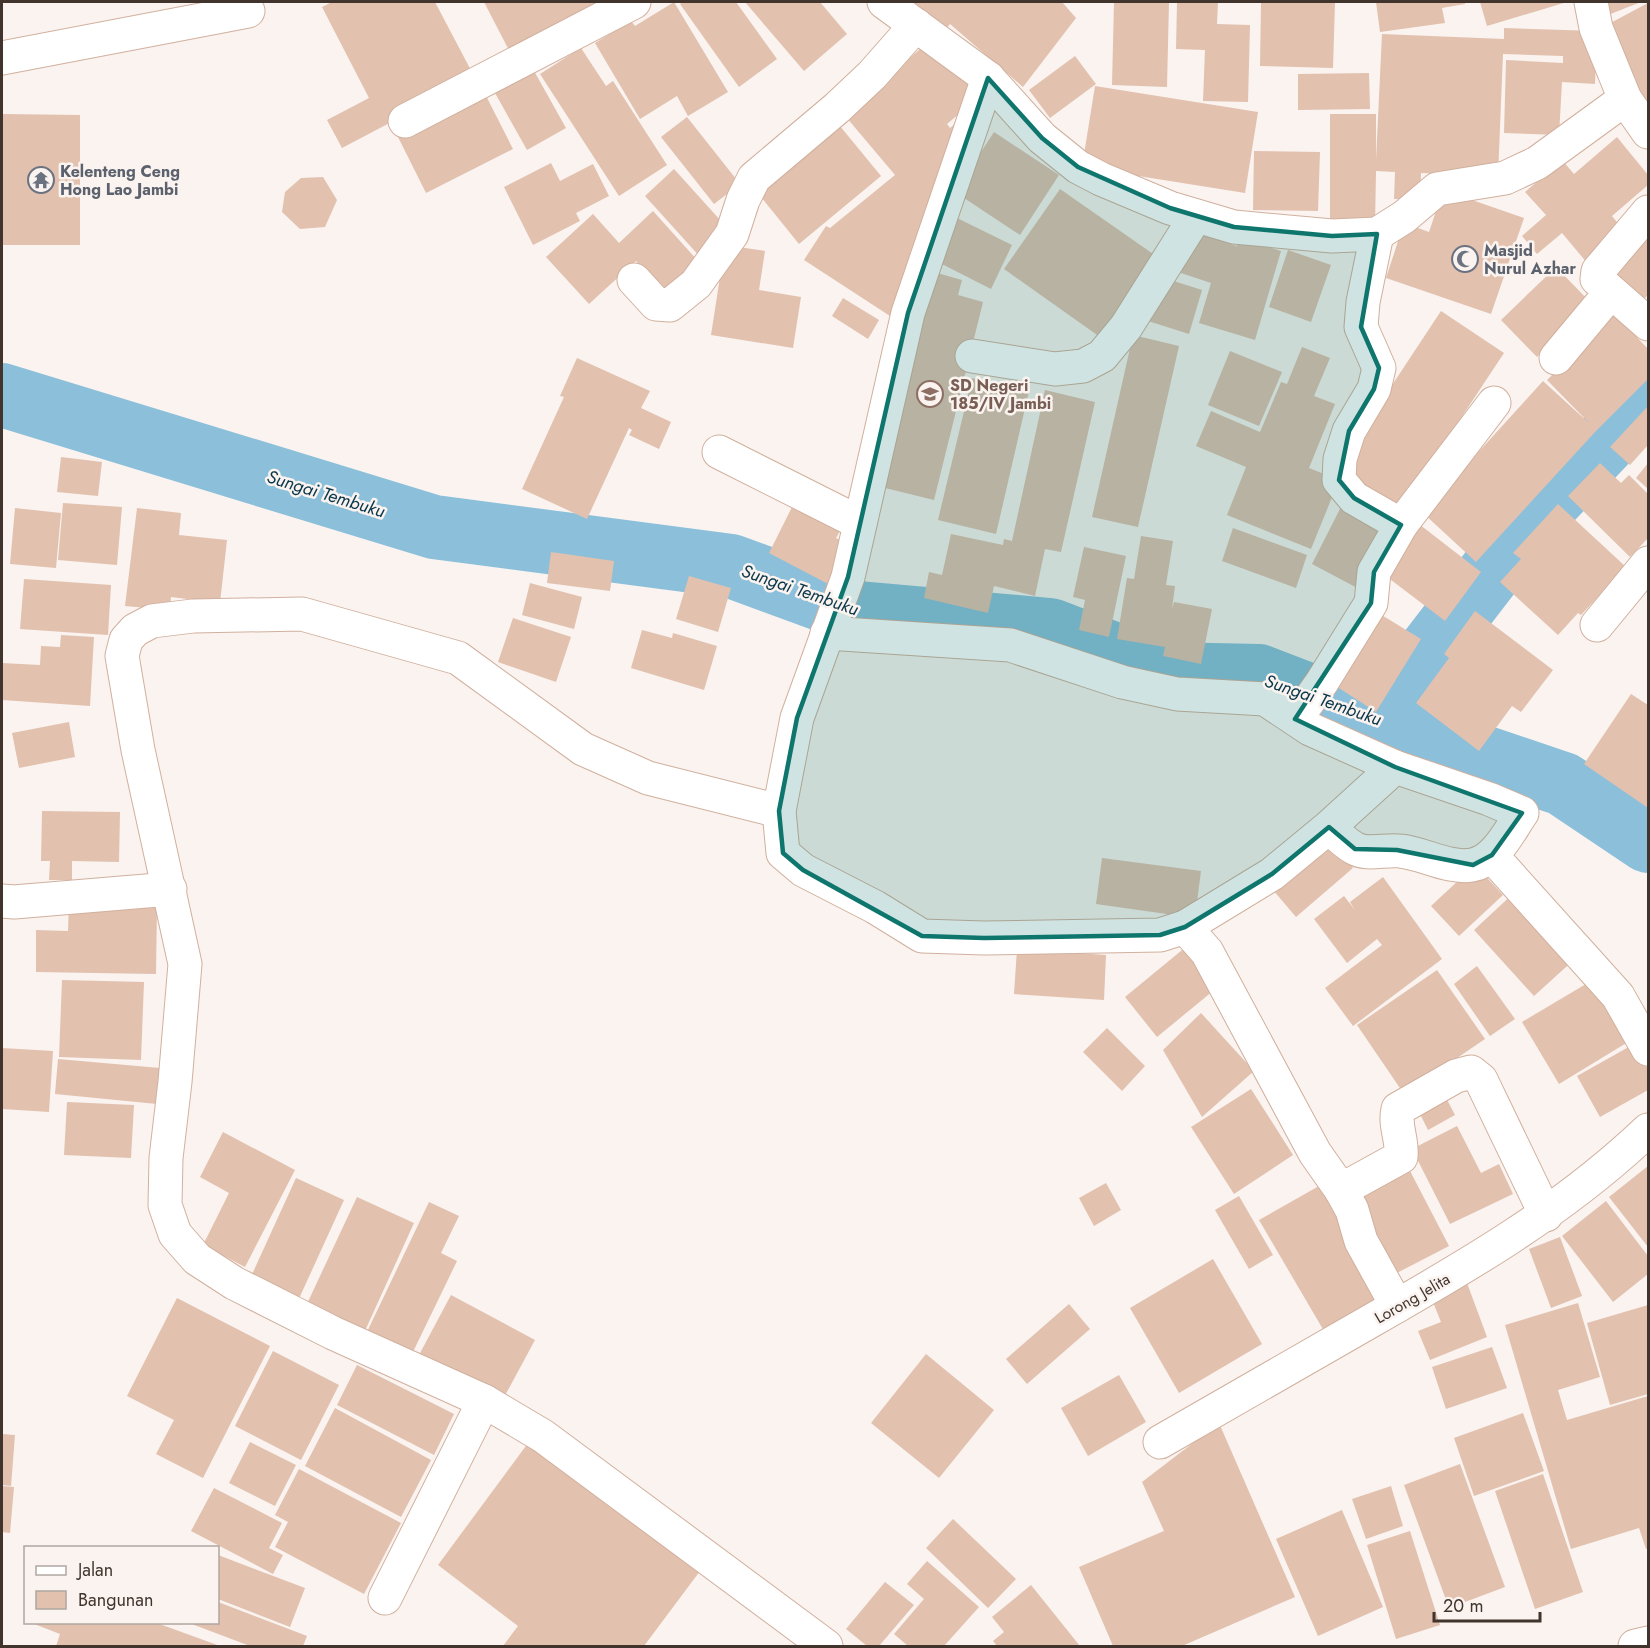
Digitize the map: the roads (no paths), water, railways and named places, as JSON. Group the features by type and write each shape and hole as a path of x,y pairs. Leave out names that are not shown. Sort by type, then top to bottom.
{"main road":[{"path":"405,121 634,2"},
{"path":"884,2 988,78 1042,138 1078,167 1170,208 1234,227 1332,236 1377,234 1404,217 1437,189 1505,178 1537,163 1625,99"},
{"path":"1591,2 1596,28 1625,99 1648,132"},
{"path":"2,58 248,11"},
{"path":"634,280 656,304 670,304 696,284 732,234 742,200 754,178 858,88 916,25"},
{"path":"988,78 908,314 848,577 797,718 779,811 783,853 802,870 875,907 922,936 984,939 1160,935 1185,927 1272,874 1329,827 1395,767"},
{"path":"1648,213 1598,271 1597,279 1648,324"},
{"path":"972,356 1055,369 1083,366 1102,356 1126,327 1196,216"},
{"path":"1377,234 1363,302 1361,327 1379,368 1374,389 1349,431 1340,459 1339,480 1354,498 1401,525"},
{"path":"1556,358 1611,291"},
{"path":"1298,713 1322,682 1371,603 1374,572 1401,525 1494,403"},
{"path":"719,452 860,523"},
{"path":"1597,625 1648,563"},
{"path":"779,811 648,778 582,749 458,658 302,614 193,616 152,621 135,630 126,640 122,656 138,750 185,964 166,1158 165,1205 176,1234 197,1259 234,1283 333,1333 484,1401 543,1436 826,1647"},
{"path":"831,624 1010,645 1122,682 1166,692 1265,699 1298,713 1310,729 1395,767 1489,799 1522,813 1492,856 1473,865 1446,863 1397,850 1373,852 1354,849 1329,827"},
{"path":"1492,856 1618,996 1648,1049"},
{"path":"2,902 170,889"},
{"path":"1185,927 1207,952 1316,1153 1341,1190 1352,1210 1361,1241 1397,1306"},
{"path":"1341,1190 1401,1157 1402,1149 1396,1119 1398,1109 1456,1076 1471,1072 1481,1080 1545,1215"},
{"name":"Lorong Jelita","path":"1160,1442 1473,1262 1545,1215 1604,1169 1648,1130"},
{"path":"385,1598 484,1401"},
{"path":"1635,1647 1648,1643"}],"waterway":[{"name":"Sungai Tembuku","path":"2,395 434,527 731,566 859,613 1050,630 1165,674 1259,676 1376,721 1563,784 1648,841"},
{"path":"1376,721 1529,522 1648,397"}],"place":[{"name":"Kelenteng Ceng Hong Lao Jambi","path":"41,180"},
{"name":"Masjid Nurul Azhar","path":"1465,259"},
{"name":"SD Negeri 185/IV Jambi","path":"930,394"}]}
